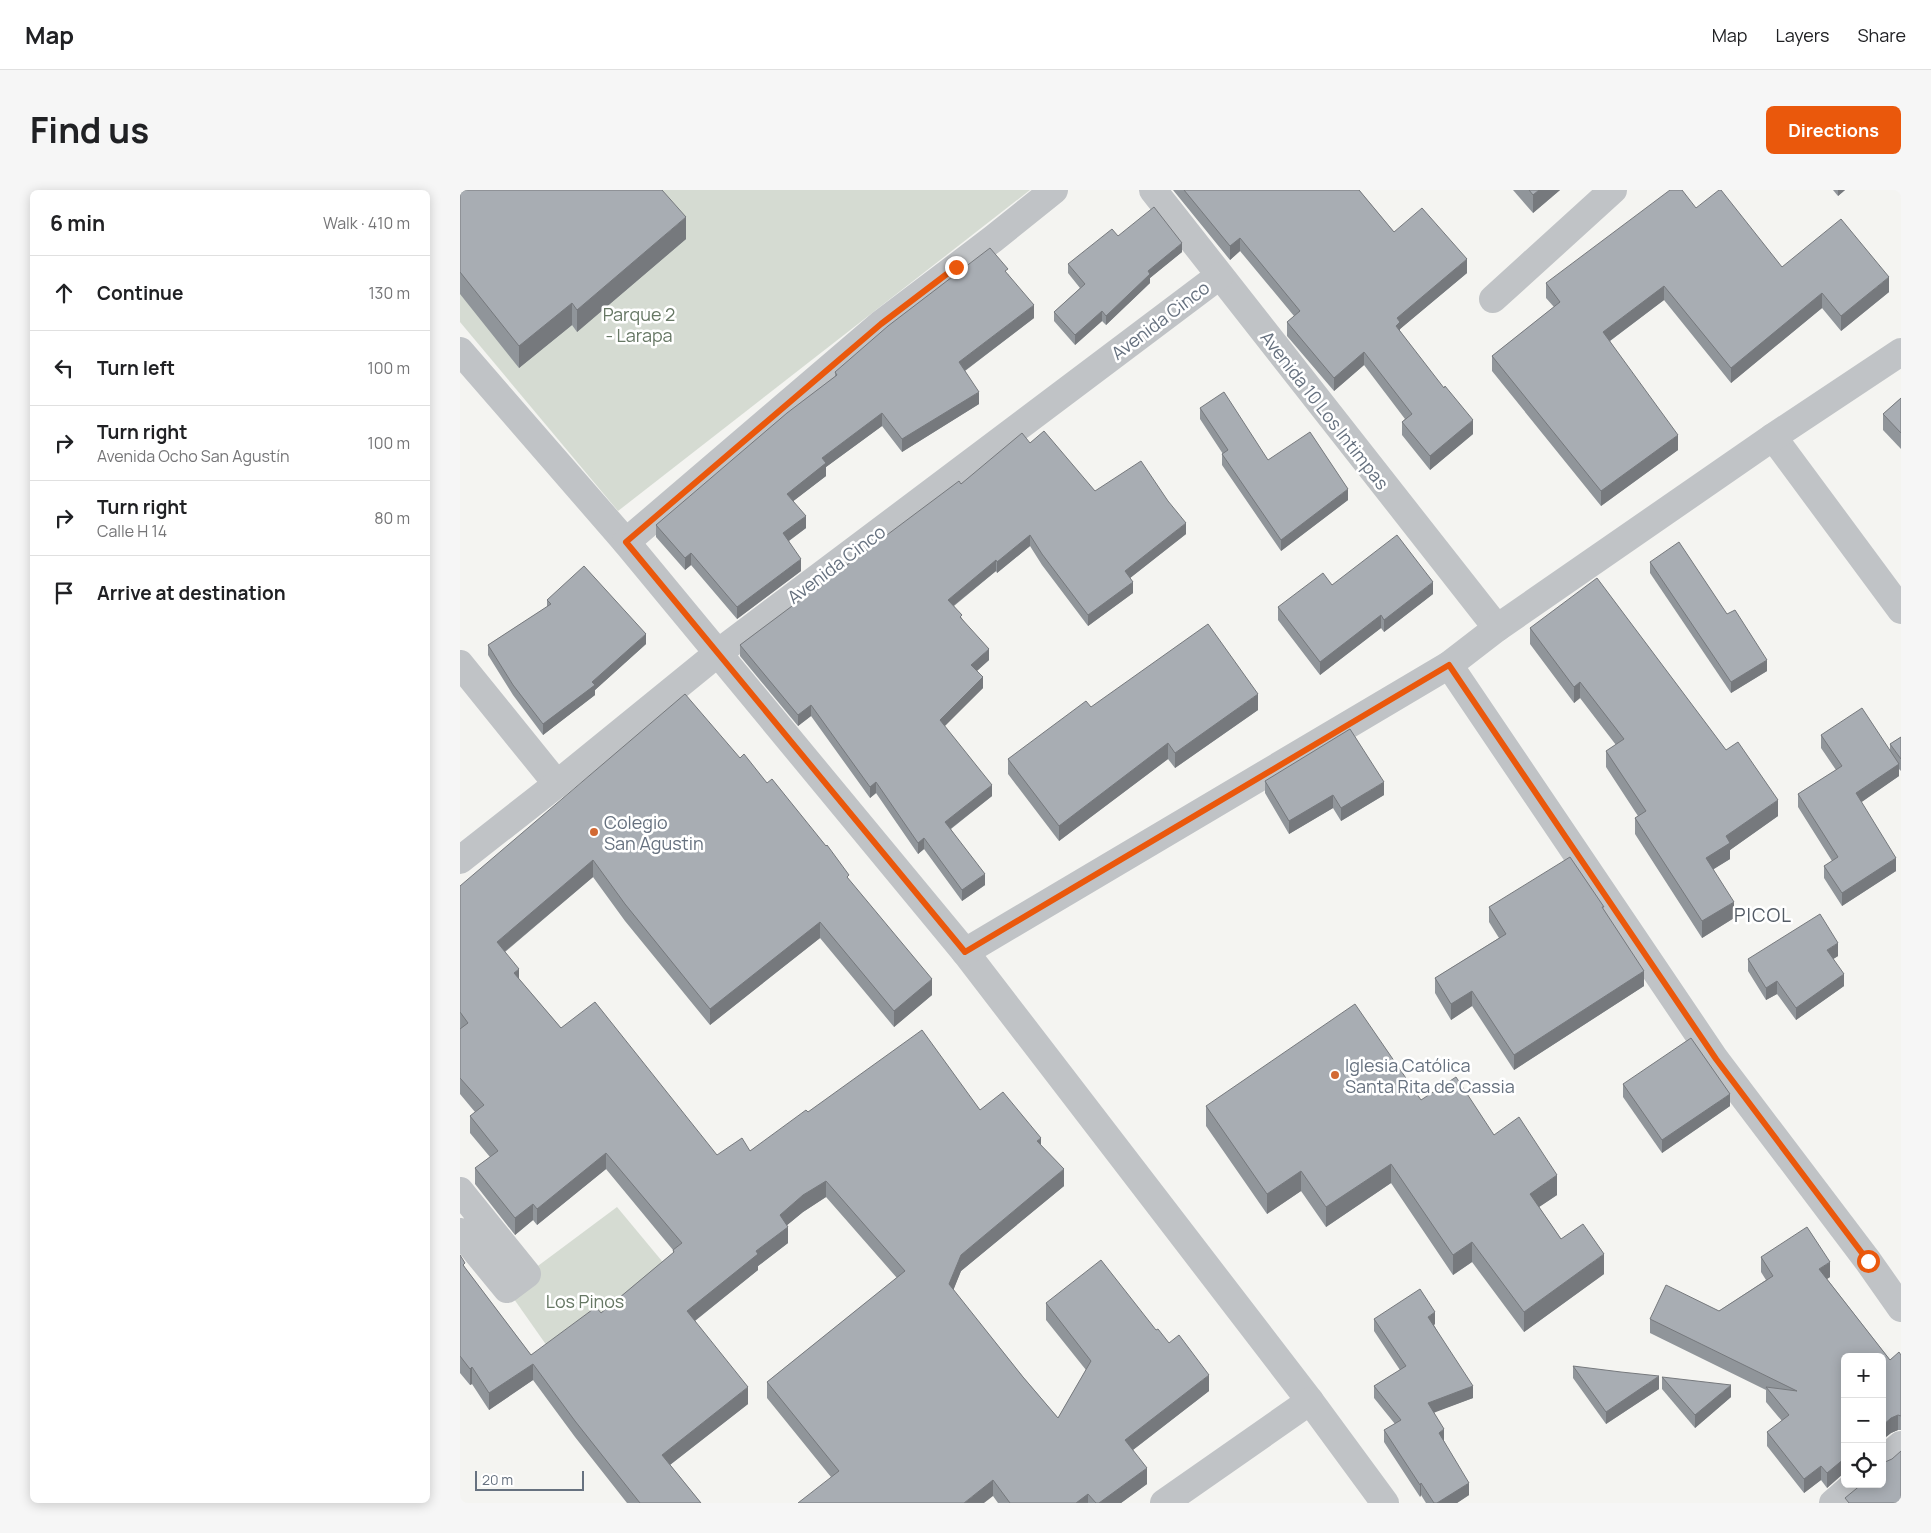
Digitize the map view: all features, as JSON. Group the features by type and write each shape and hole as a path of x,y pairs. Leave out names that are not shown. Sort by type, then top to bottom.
{"street":[{"path":"626,542 881,324 1054,190"},
{"name":"Avenida 10 Los Intimpas","path":"1153,190 1497,628"},
{"path":"1493,299 1613,190"},
{"name":"Avenida Cinco","path":"460,860 557,784 718,652 1219,276"},
{"path":"460,351 626,542 965,952 1310,1401 1385,1503"},
{"path":"965,952 1449,665 1497,628 1773,436 1901,352"},
{"path":"1773,436 1901,610"},
{"path":"460,664 557,784"},
{"path":"1449,665 1716,1059 1868,1261 1901,1308"},
{"path":"460,1191 527,1274 507,1289 460,1232"},
{"path":"1164,1503 1310,1401"},
{"path":"1886,1458 1901,1446"},
{"path":"1833,1503 1850,1488"}],"green space":[{"name":"Parque 2 - Larapa","path":"460,190 1030,190 618,511 460,322"},
{"name":"Los Pinos","path":"617,1207 686,1290 573,1383 507,1289"}],"building":[{"path":"460,190 662,190 686,217 577,310 572,303 519,346 460,272"},
{"path":"1184,190 1359,190 1394,232 1422,208 1467,259 1397,318 1400,322 1396,326 1444,388 1445,386 1473,420 1430,456 1402,422 1412,414 1364,352 1334,378 1287,322 1300,311 1240,238 1230,246"},
{"path":"1529,190 1539,190 1533,195"},
{"path":"1670,190 1682,190 1696,208 1721,190 1782,267 1841,219 1889,277 1841,316 1822,293 1731,368 1664,286 1603,332 1678,435 1601,491 1492,356 1560,302 1546,283"},
{"path":"1154,207 1182,243 1148,271 1150,274 1106,316 1102,311 1075,335 1054,312 1085,284 1068,264 1112,229 1118,236"},
{"path":"990,248 1008,269 1005,271 1034,305 959,362 979,392 902,439 882,413 822,458 826,463 787,494 806,516 783,533 801,559 737,607 691,553 685,558 656,525 787,413 837,375 835,372 888,326"},
{"path":"1224,392 1268,460 1310,432 1348,489 1281,540 1222,454 1228,450 1200,408"},
{"path":"1901,398 1901,433 1883,414"},
{"path":"1044,431 1095,491 1141,461 1168,501 1186,523 1125,571 1133,582 1088,615 1030,535 997,562 996,560 948,600 962,615 960,617 989,649 971,665 983,677 940,720 992,785 945,822 985,874 962,890 924,838 918,843 876,782 870,787 811,705 798,715 740,645 959,481 961,484 1022,433 1030,443"},
{"path":"1397,535 1433,582 1384,620 1381,615 1320,662 1278,607 1323,573 1332,585"},
{"path":"1679,542 1727,614 1735,610 1767,660 1731,682 1650,562"},
{"path":"584,566 646,634 592,682 595,685 543,724 513,685 488,645 551,604 547,600"},
{"path":"1597,578 1726,750 1738,742 1778,800 1726,836 1730,843 1706,858 1734,902 1702,921 1635,818 1646,811 1606,751 1624,739 1580,682 1574,687 1530,628"},
{"path":"1208,624 1258,694 1175,753 1168,743 1059,826 1008,759 1086,701 1091,707"},
{"path":"685,694 740,758 744,754 767,783 772,779 827,845 849,875 847,877 932,979 894,1011 820,922 710,1009 625,904 593,860 497,942 519,969 514,973 561,1028 595,1002 717,1155 742,1138 750,1151 922,1030 980,1110 1003,1092 1041,1138 1037,1141 1064,1169 961,1255 949,1284 1058,1418 1091,1361 1046,1303 1101,1260 1156,1330 1158,1329 1169,1343 1179,1335 1209,1375 1125,1440 1147,1468 1099,1503 1096,1503 1088,1494 1076,1503 1010,1503 993,1480 964,1503 798,1503 839,1471 767,1382 905,1271 826,1181 803,1195 780,1215 788,1227 756,1251 758,1254 687,1311 748,1387 662,1455 701,1503 640,1503 533,1364 489,1393 472,1367 470,1369 460,1356 460,1255 465,1263 463,1265 531,1355 596,1307 601,1313 674,1252 673,1250 682,1243 606,1153 537,1209 533,1204 515,1218 475,1168 498,1151 470,1116 484,1105 460,1078 460,1029 468,1023 460,1012 460,886"},
{"path":"1862,708 1899,764 1856,793 1896,858 1842,893 1824,866 1838,857 1798,794 1842,766 1821,735"},
{"path":"1350,729 1384,782 1341,808 1333,795 1289,821 1265,781"},
{"path":"1901,737 1901,759 1890,744"},
{"path":"1570,857 1644,971 1514,1055 1472,991 1451,1004 1435,978 1506,934 1489,907"},
{"path":"1820,914 1838,943 1827,950 1844,974 1796,1008 1777,981 1766,988 1748,959"},
{"path":"1355,1004 1421,1100 1456,1077 1494,1135 1519,1117 1557,1175 1530,1194 1561,1239 1583,1224 1604,1254 1524,1312 1472,1242 1453,1255 1391,1164 1326,1207 1301,1171 1267,1194 1206,1106"},
{"path":"1691,1038 1730,1094 1662,1140 1623,1084"},
{"path":"1807,1227 1830,1262 1819,1269 1885,1353 1841,1353 1841,1461 1827,1473 1821,1466 1804,1479 1767,1432 1789,1415 1766,1387 1797,1391 1650,1319 1666,1285 1719,1311 1773,1276 1761,1257"},
{"path":"1420,1289 1435,1312 1428,1317 1473,1386 1428,1403 1444,1429 1439,1433 1469,1483 1437,1503 1434,1503 1421,1483 1420,1485 1384,1430 1401,1420 1374,1386 1406,1366 1374,1319"},
{"path":"1899,1352 1901,1355 1901,1416 1898,1415 1886,1422 1886,1355 1890,1360"},
{"path":"1573,1366 1621,1372 1659,1376 1606,1412"},
{"path":"1662,1377 1731,1385 1695,1415"},
{"path":"1901,1451 1901,1503 1849,1503 1845,1498 1857,1488 1886,1488 1886,1462"}],"place":[{"name":"Colegio San Agustin","path":"594,832"},
{"name":"Iglesia Católica Santa Rita de Cassia","path":"1335,1075"}],"district":[{"name":"PICOL","path":"1763,915"}],"route":[{"path":"956,267 881,324 626,542 965,952 1449,665 1716,1059 1868,1261"}]}
